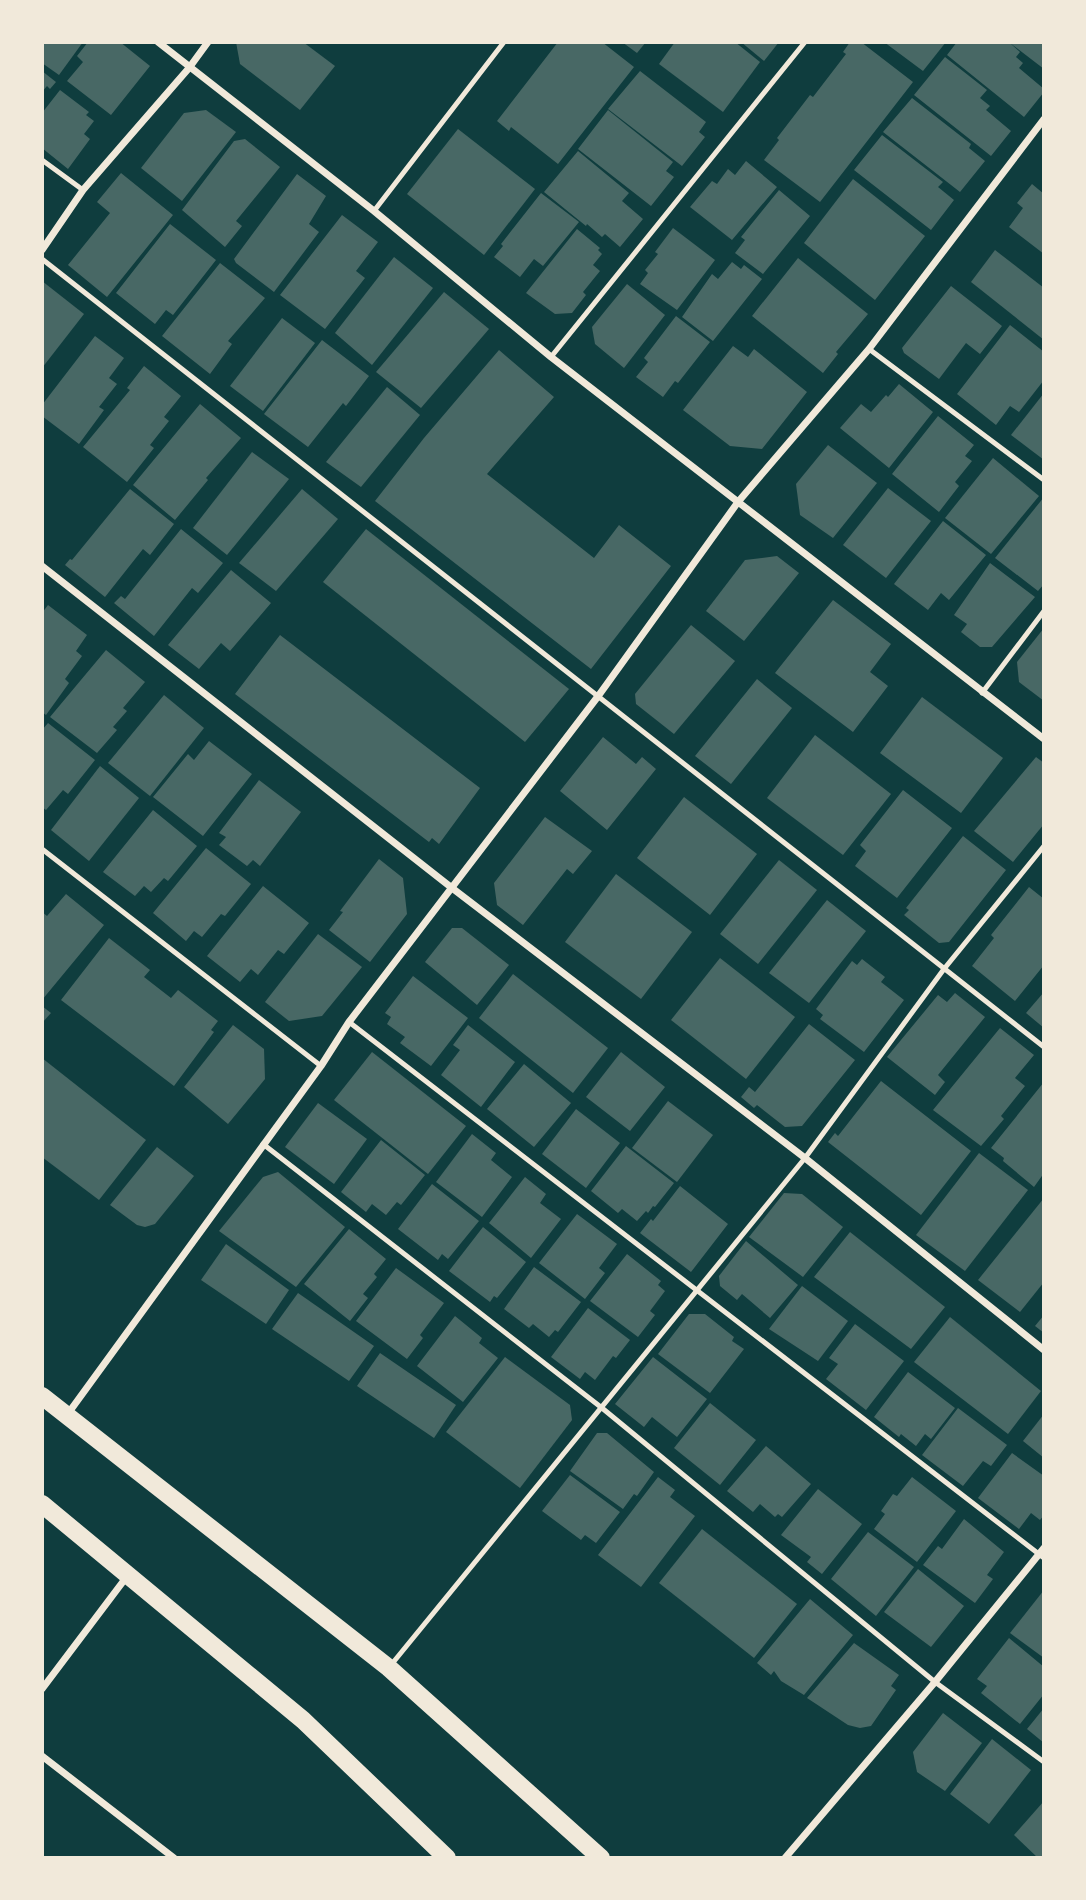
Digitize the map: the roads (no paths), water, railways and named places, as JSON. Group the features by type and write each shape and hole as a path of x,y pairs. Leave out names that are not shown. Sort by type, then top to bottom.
{"main road":[{"path":"42,1396 389,1668 601,1858"},
{"path":"42,1504 303,1720 447,1858"}],"street":[{"path":"158,42 374,211 551,357 1044,739"},
{"path":"42,250 83,190 189,68 208,42"},
{"path":"67,1415 321,1066 349,1022 599,695 738,502 869,349 1044,119"},
{"path":"42,566 452,888 805,1158 1044,1350"},
{"path":"785,1858 1042,1553"},
{"path":"42,1689 129,1574"},
{"path":"42,1756 174,1858"}],"lane":[{"path":"374,211 504,42"},
{"path":"551,357 805,42"},
{"path":"42,160 83,190"},
{"path":"42,259 1044,1047"},
{"path":"869,349 1044,480"},
{"path":"982,693 1044,611"},
{"path":"389,1668 805,1158 944,968 1044,846"},
{"path":"42,849 321,1066"},
{"path":"349,1022 1042,1553"},
{"path":"263,1144 602,1408 935,1682 1044,1762"}]}
